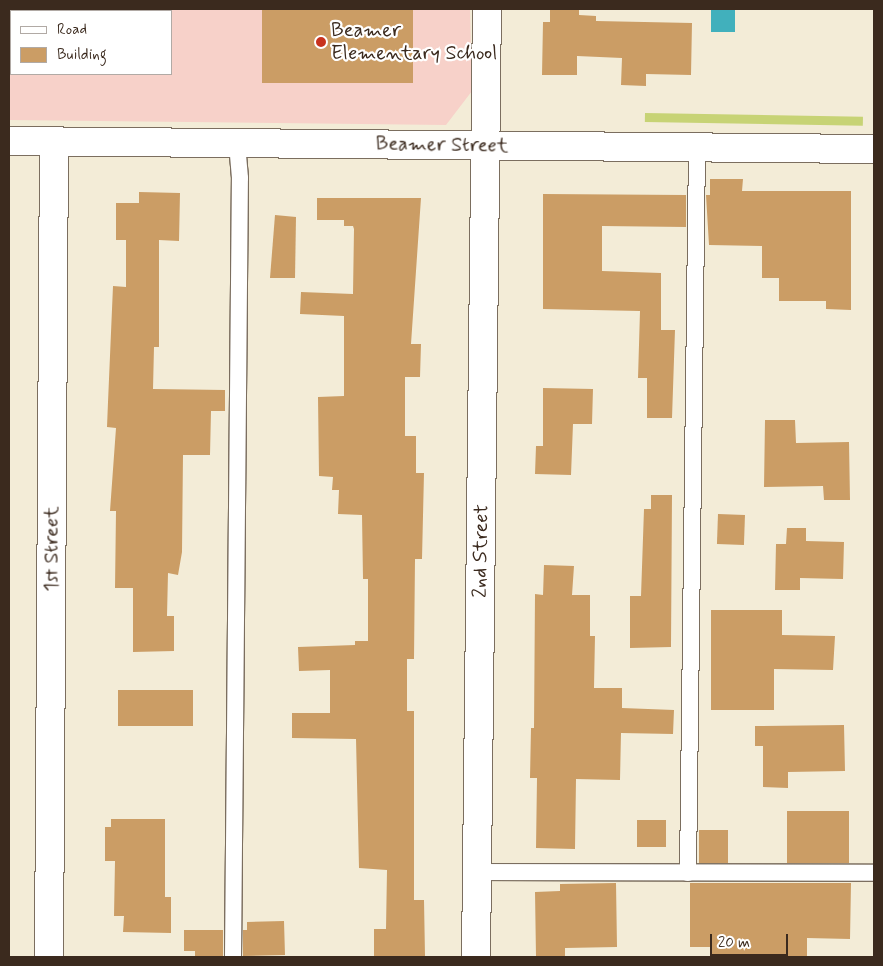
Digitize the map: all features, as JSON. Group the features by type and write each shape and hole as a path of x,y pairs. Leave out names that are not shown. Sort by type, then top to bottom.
{"street":[{"name":"2nd Street","path":"476,957 487,9"},
{"name":"Beamer Street","path":"9,141 874,149"},
{"name":"1st Street","path":"49,957 54,141"}],"lane":[{"path":"233,957 240,178 237,143"},
{"path":"688,873 697,148"},
{"path":"477,872 874,873"}],"shaded area":[{"name":"Beamer Elementary School","path":"9,9 470,9 472,91 446,125 9,120"}],"green space":[{"path":"645,113 863,117 863,126 645,122"}],"water":[{"path":"711,9 735,9 735,32 711,32"}],"building":[{"path":"262,9 413,9 413,83 262,83"},
{"path":"550,9 579,9 579,15 596,16 596,21 692,23 691,75 646,74 646,86 621,85 622,58 577,56 577,75 542,75 543,22 550,22"},
{"path":"710,179 743,179 742,191 851,191 851,310 826,309 826,301 779,301 779,278 762,278 762,246 709,245 706,195 710,195"},
{"path":"139,192 180,193 179,241 159,240 159,347 154,347 153,389 225,390 225,411 211,411 210,455 183,455 182,552 178,575 168,573 167,616 174,616 174,651 133,652 133,588 115,588 116,511 110,511 116,428 107,427 113,286 126,287 126,240 116,240 116,203 139,203"},
{"path":"543,194 686,195 686,227 602,226 602,271 661,273 661,330 675,330 672,418 647,418 647,378 638,378 640,311 543,309"},
{"path":"317,198 421,198 411,344 421,344 420,377 405,377 405,436 416,436 416,473 424,473 422,559 415,559 414,659 407,659 407,711 414,711 414,900 424,900 425,956 374,956 374,929 386,929 387,870 359,868 356,739 292,738 292,713 330,713 330,670 299,671 298,647 355,645 355,641 368,641 368,579 363,579 362,515 338,514 339,490 332,490 333,477 319,476 318,397 344,396 344,316 300,314 301,292 353,294 354,229 353,226 344,226 344,220 317,220"},
{"path":"275,215 296,217 295,278 270,278"},
{"path":"543,388 593,389 592,424 573,424 571,475 535,474 536,446 543,446"},
{"path":"765,420 795,420 796,443 849,442 850,500 824,500 823,486 764,487"},
{"path":"651,495 672,495 671,647 630,648 630,596 641,596 644,509 651,509"},
{"path":"718,514 745,515 744,545 717,544"},
{"path":"787,528 806,528 806,541 844,542 843,579 800,578 800,590 775,590 776,544 786,544"},
{"path":"544,565 574,566 572,595 590,595 590,636 595,636 594,688 622,688 622,708 674,710 673,734 621,733 620,780 576,779 575,849 536,848 537,778 530,778 531,728 534,728 535,594 543,595"},
{"path":"711,610 782,610 782,635 835,636 833,670 774,669 774,710 711,710"},
{"path":"118,690 193,690 193,726 118,726"},
{"path":"844,725 845,771 788,772 788,788 763,787 763,746 755,746 755,726"},
{"path":"787,811 849,811 849,863 787,863"},
{"path":"111,819 165,819 165,897 171,897 171,933 123,932 124,916 114,916 115,861 105,861 105,827 111,827"},
{"path":"637,820 666,820 666,847 637,847"},
{"path":"699,830 728,830 728,863 699,863"},
{"path":"616,883 617,947 565,948 565,957 536,957 535,892 560,891 560,884"},
{"path":"690,883 851,883 850,939 807,938 807,957 710,957 711,947 690,947"},
{"path":"284,921 285,955 243,956 243,930 247,930 247,922"},
{"path":"184,930 223,930 223,957 195,957 195,951 184,951"}],"place":[{"name":"Beamer Elementary School","path":"321,42"}]}
